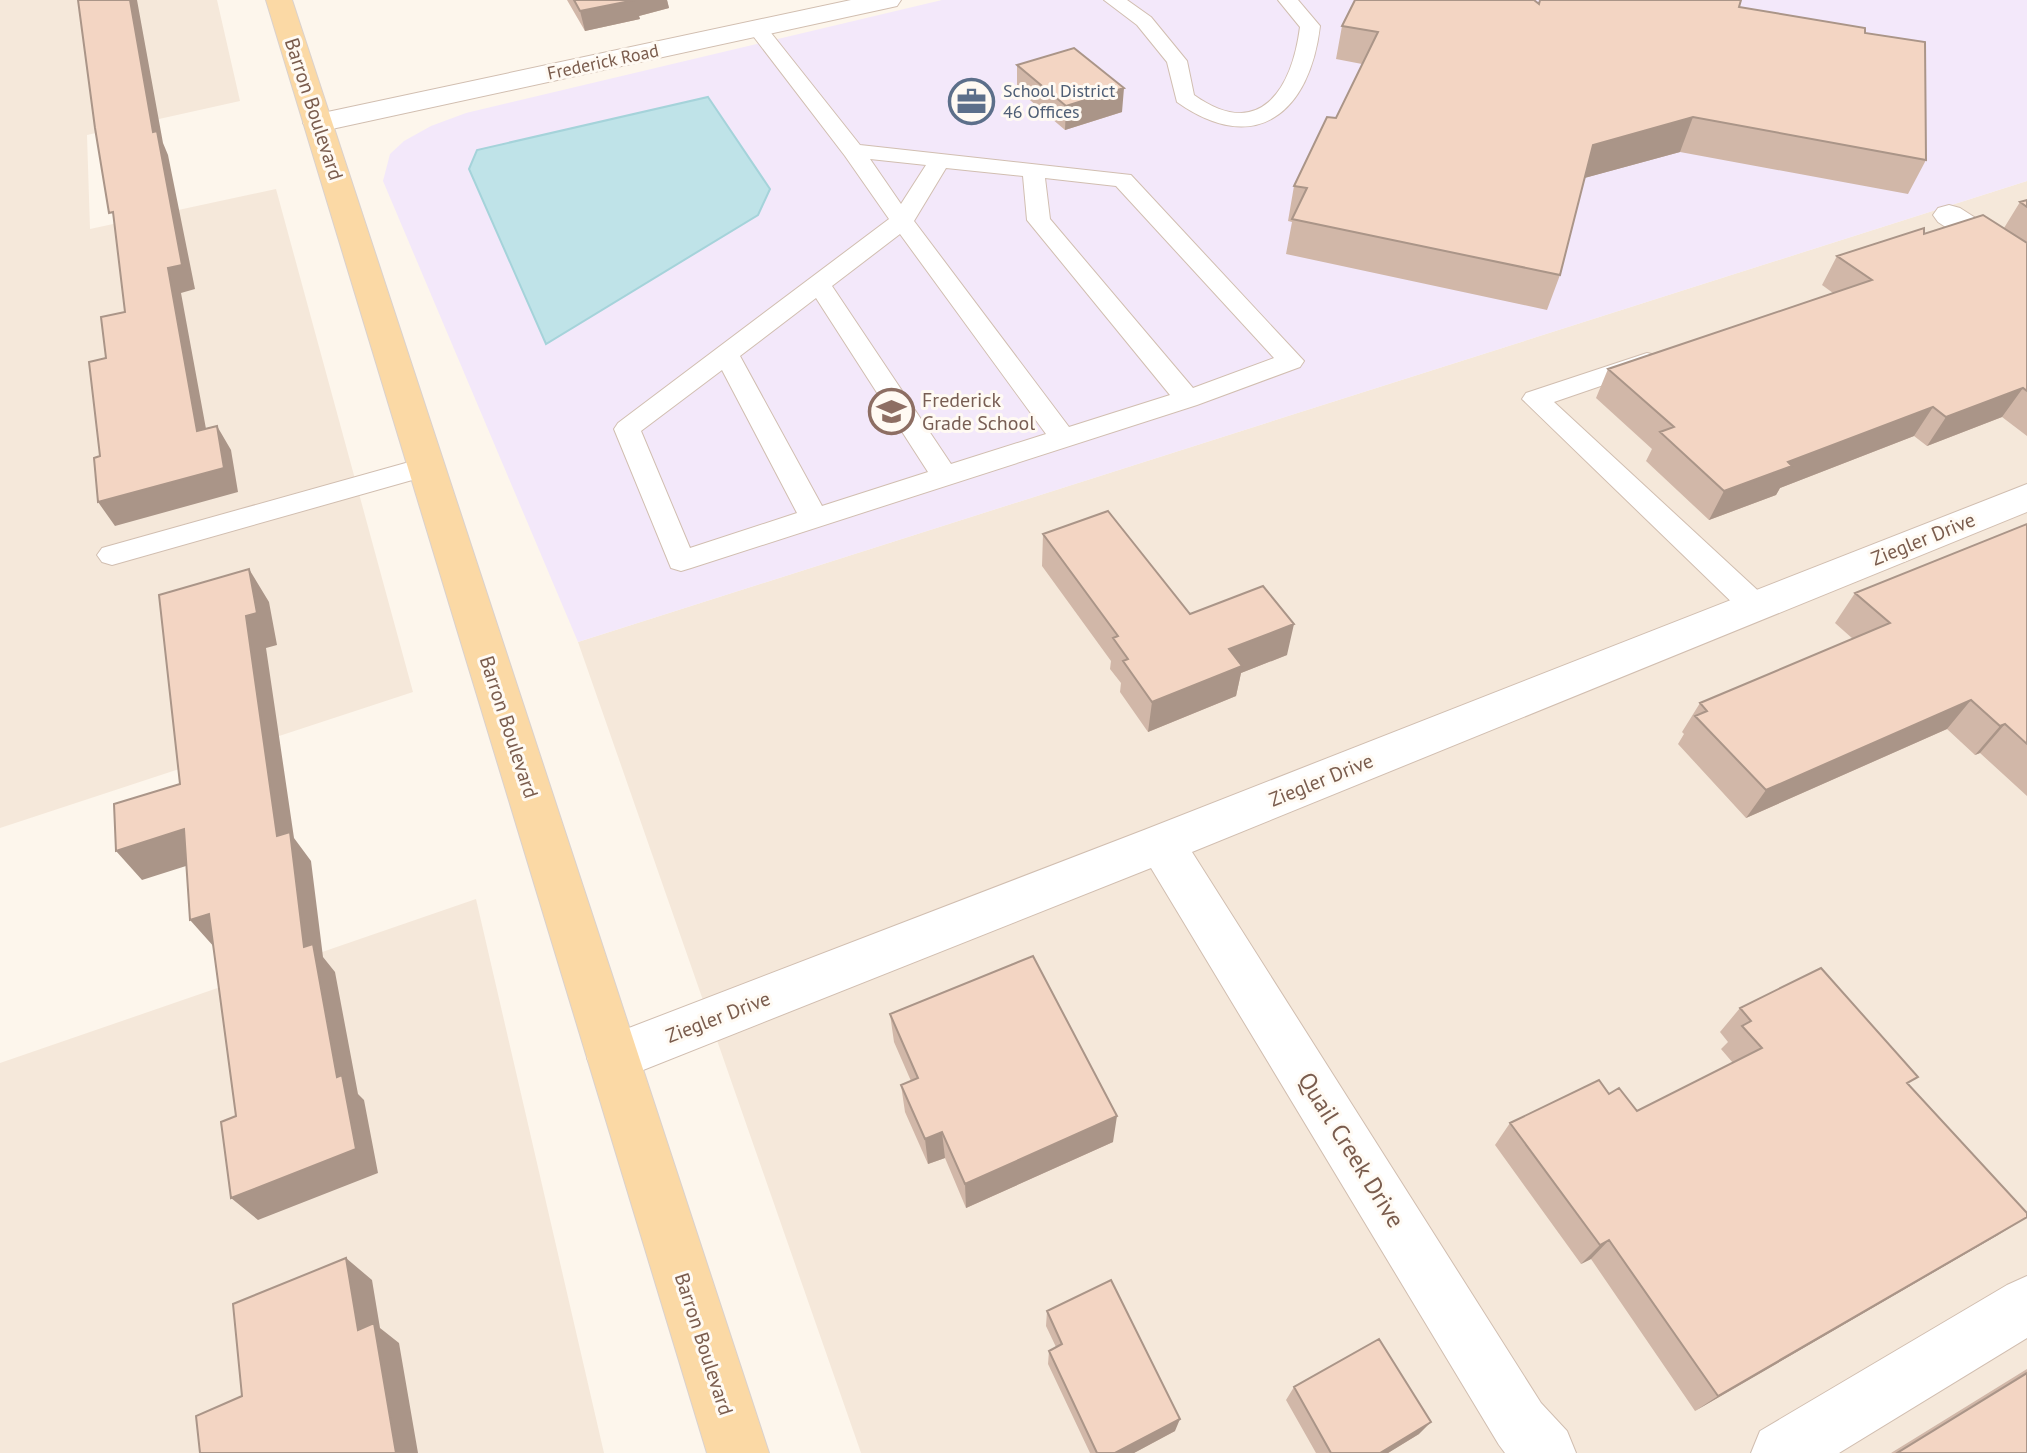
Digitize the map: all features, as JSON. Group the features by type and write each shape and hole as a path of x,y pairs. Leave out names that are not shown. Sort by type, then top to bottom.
{"main road":[{"name":"Barron Boulevard","path":"279,0 738,1453"}],"street":[{"name":"Frederick Road","path":"318,123 888,0"},
{"path":"1949,215 2027,266"},
{"name":"Ziegler Drive","path":"613,1058 1161,844 2027,497"},
{"name":"Quail Creek Drive","path":"1161,844 1520,1424 1545,1453"},
{"path":"1782,1453 2027,1305"}],"lane":[{"path":"1114,0 1144,21 1177,61 1184,98 1214,117 1261,119 1289,98 1308,56 1310,26 1288,0"},
{"path":"757,28 853,151 1063,438"},
{"path":"853,151 940,160 1123,180 1291,361 1188,399 681,561 627,429 902,221 940,160"},
{"path":"1033,170 1039,220 1188,399"},
{"path":"819,284 945,476"},
{"path":"1667,354 1535,399 1755,606"},
{"path":"727,355 814,518"},
{"path":"112,555 427,466"}],"shaded area":[{"path":"0,0 217,0 240,101 87,135 90,229 276,189 413,692 0,828"},
{"name":"Frederick Grade School","path":"942,0 2027,0 2027,181 578,642 383,181 390,154 404,141 431,126 466,113"},
{"path":"2027,181 2027,1453 861,1453 578,642"},
{"path":"476,899 604,1453 0,1453 0,1063"}],"water":[{"path":"708,97 770,189 758,215 546,344 469,169 477,150"}],"building":[{"path":"78,0 130,0 153,132 157,131 182,265 168,268 197,431 217,426 224,468 98,502 94,458 100,456 89,362 106,358 101,317 125,312 113,212 109,213"},
{"path":"574,0 635,0 580,11"},
{"path":"1355,0 1534,0 1539,4 1540,0 1741,0 1739,7 1865,28 1865,33 1925,42 1926,160 1693,117 1593,145 1560,275 1292,219 1307,188 1294,186 1327,117 1336,118 1378,32 1342,26"},
{"path":"1074,48 1124,88 1066,106 1017,65"},
{"path":"1983,215 2027,243 2027,391 2023,388 1946,417 1933,407 1788,462 1792,466 1724,491 1660,432 1674,427 1608,369 1872,280 1837,256 1924,228 1924,234"},
{"path":"1108,511 1190,614 1263,586 1294,624 1229,649 1242,666 1152,702 1123,661 1128,659 1113,638 1118,636 1043,534"},
{"path":"2027,524 2027,744 2005,724 2000,726 1971,700 1766,790 1695,716 1707,711 1700,703 1890,623 1855,593"},
{"path":"249,569 257,613 246,616 277,836 290,832 304,947 313,944 337,1077 342,1075 356,1149 231,1198 221,1122 236,1116 209,914 190,920 184,829 116,851 114,804 180,784 159,595"},
{"path":"1033,956 1117,1116 965,1184 942,1132 925,1139 901,1085 918,1078 890,1014"},
{"path":"1821,968 1918,1077 1907,1083 2027,1213 2027,1217 1718,1396 1609,1240 1600,1245 1510,1123 1599,1080 1609,1094 1619,1088 1637,1111 1762,1048 1742,1026 1751,1021 1740,1008"},
{"path":"346,1258 358,1330 374,1323 396,1453 200,1453 196,1416 242,1396 233,1304"},
{"path":"1111,1280 1180,1419 1115,1453 1097,1453 1049,1351 1062,1344 1047,1311"},
{"path":"1379,1339 1431,1422 1380,1453 1331,1453 1294,1387"},
{"path":"2027,1373 2027,1453 1897,1453"}],"place":[{"name":"School District 46 Offices","path":"972,101"},
{"name":"Frederick Grade School","path":"891,412"}]}
